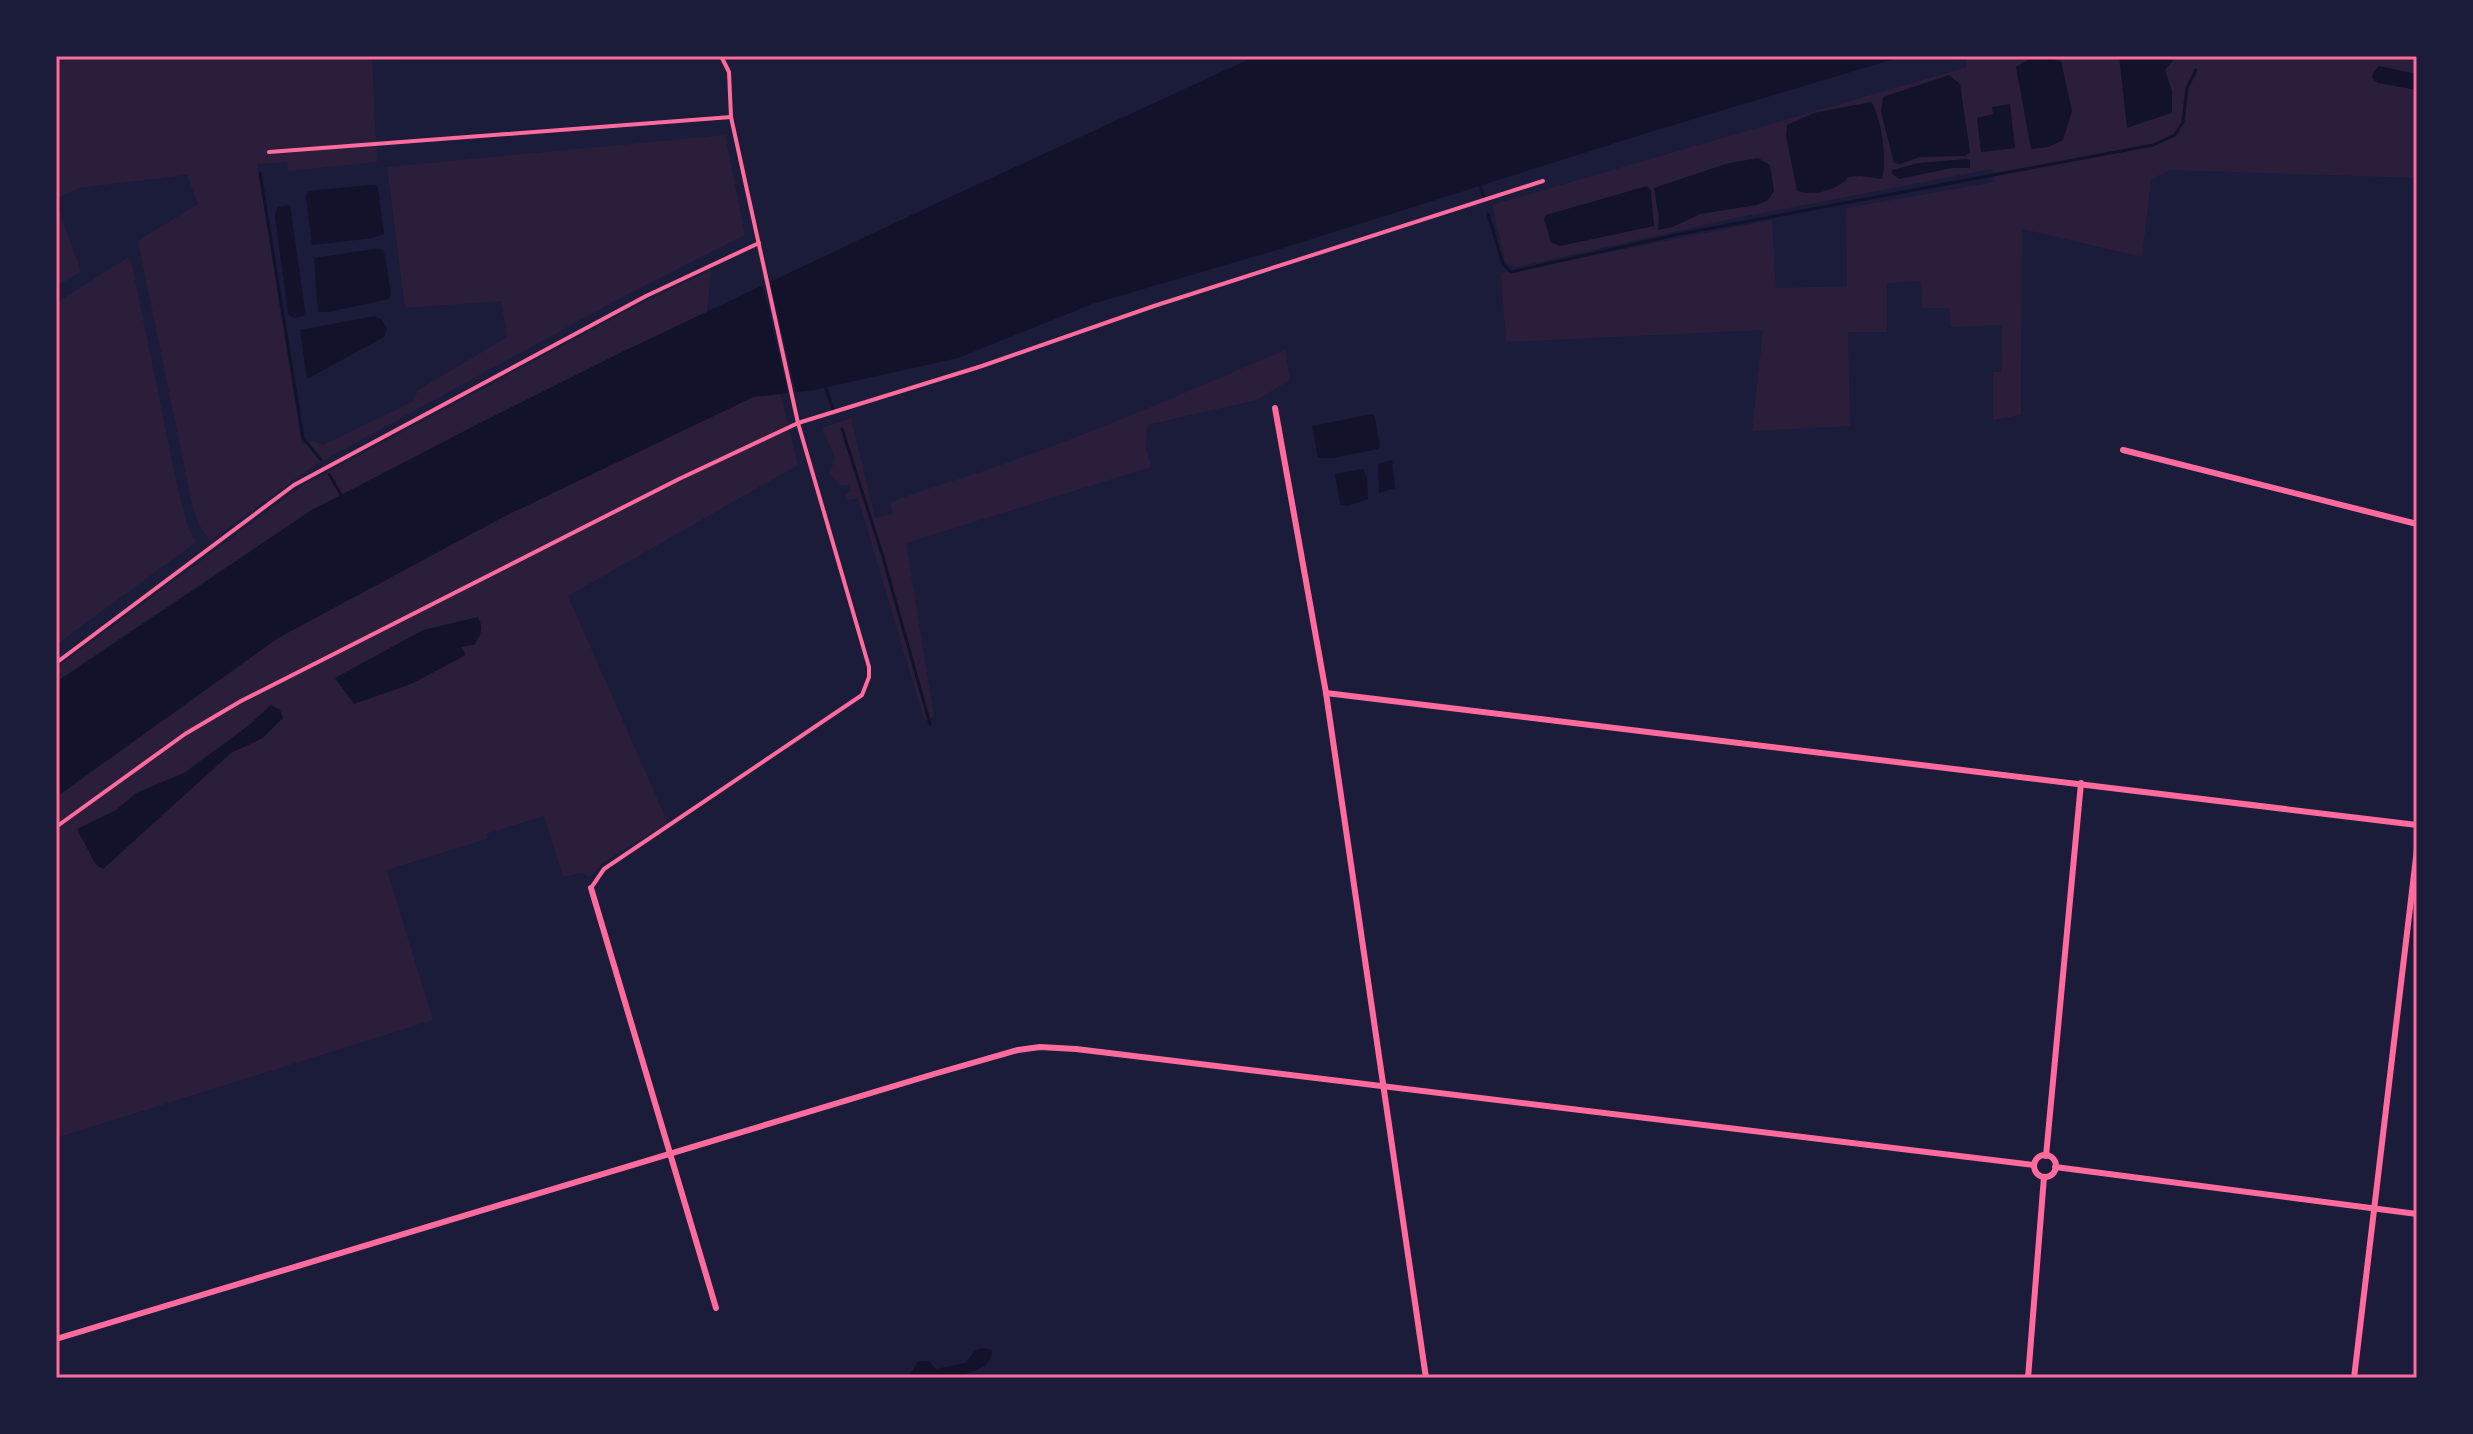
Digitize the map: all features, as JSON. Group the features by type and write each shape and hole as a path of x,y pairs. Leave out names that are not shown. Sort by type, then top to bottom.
{"street":[{"path":"716,1308 591,888 604,869 862,695 867,687 869,667 798,423 731,117 729,72 721,56"},
{"path":"269,152 731,117"},
{"path":"56,827 185,734 241,701 679,479 798,423 982,366 1154,306 1543,181"},
{"path":"56,663 294,485 646,296 759,243"},
{"path":"1275,408 1326,693 1426,1378"},
{"path":"2123,450 2417,524"},
{"path":"1326,693 2417,825"},
{"path":"2046,1156 2081,783"},
{"path":"2354,1378 2417,849"},
{"path":"56,1339 995,1056 1040,1047 2034,1165"},
{"path":"2046,1156 2054,1161 2055,1167 2050,1176 2044,1177 2035,1172 2034,1165 2040,1157 2046,1156"},
{"path":"2055,1167 2417,1214"},
{"path":"2028,1378 2044,1177"}],"shaded area":[{"path":"56,56 372,56 377,162 289,171 287,162 257,164 302,445 313,441 323,445 412,402 418,390 507,337 501,301 405,308 387,167 725,135 745,235 626,295 312,467 210,541 198,523 191,499 138,241 198,204 187,175 79,188 56,199"},
{"path":"1256,56 1904,56 1092,304 958,358 814,390 753,397 503,517 278,638 56,797 56,682 312,510 626,350"},
{"path":"1965,56 2417,56 2417,178 2169,170 2151,180 2142,257 2022,229 2021,415 1993,420 1993,372 2001,372 2002,325 1950,327 1950,308 1922,308 1921,281 1887,283 1887,332 1848,332 1850,426 1752,431 1763,330 1506,342 1501,273 1772,220 1776,288 1847,286 1846,208 1995,182 1992,169 1731,219 1517,267 1509,266 1505,260 1492,205 1967,67"},
{"path":"2119,56 2177,56 2165,70 2172,91 2172,113 2127,128"},
{"path":"2029,59 2061,61 2072,111 2063,140 2048,147 2031,149 2016,67"},
{"path":"2379,66 2417,74 2417,90 2378,83 2372,78"},
{"path":"1949,75 1960,84 1970,152 1965,156 1920,157 1894,163 1881,112 1883,97"},
{"path":"1871,102 1878,117 1882,140 1882,179 1848,177 1838,186 1825,191 1797,191 1786,136 1787,125 1814,113"},
{"path":"2010,104 2015,148 1981,152 1977,118 1993,114 1992,107"},
{"path":"1758,158 1770,165 1774,191 1768,200 1757,205 1700,214 1673,227 1658,230 1654,188 1725,164"},
{"path":"1970,160 1970,168 1952,168 1899,179 1891,173 1892,170 1919,163"},
{"path":"377,185 384,234 312,245 308,191"},
{"path":"1647,186 1651,191 1654,226 1560,246 1551,242 1544,219 1546,215"},
{"path":"56,203 81,271 56,287"},
{"path":"290,205 305,310 304,316 294,318 288,314 275,216 277,207"},
{"path":"383,250 385,256 391,294 389,299 318,312 314,258"},
{"path":"127,258 131,260 178,490 189,530 196,542 56,645 56,303"},
{"path":"711,270 707,312 312,510 56,682 56,668 300,487 636,306"},
{"path":"375,316 387,328 384,337 307,379 300,330"},
{"path":"1285,350 1290,380 1257,400 1147,425 1146,448 1151,467 906,543 934,716 924,720 858,498 849,500 845,495 851,491 848,485 840,486 830,473 835,458 822,428 851,418 875,518 893,514 890,503 901,498 1055,445"},
{"path":"780,394 798,465 568,596 668,823 602,863 590,877 581,873 563,877 544,816 486,834 487,839 387,870 433,1020 56,1138 56,797 278,638 503,517 753,397"},
{"path":"1374,414 1378,449 1318,458 1312,426"},
{"path":"1392,460 1395,488 1379,493 1378,464"},
{"path":"1363,469 1367,477 1368,499 1347,506 1340,504 1335,474"},
{"path":"478,617 481,628 478,638 474,645 461,647 466,655 411,684 354,704 335,678 423,630"},
{"path":"271,705 280,710 283,718 263,738 231,753 103,869 96,865 77,829 116,810 136,793 184,773"},
{"path":"981,1348 992,1350 990,1360 971,1372 944,1377 908,1378 918,1361 929,1361 936,1369 965,1363"}],"pier":[{"path":"769,279 797,396 789,397 762,282"}],"waterway":[{"path":"1488,214 1503,264 1511,272 1680,234 2153,145 2175,135 2183,122 2187,88 2196,70"},
{"path":"260,173 303,438 321,460"},
{"path":"1480,185 1484,198"},
{"path":"825,385 834,412"},
{"path":"842,429 883,557 930,724"},
{"path":"329,474 343,498"}]}
